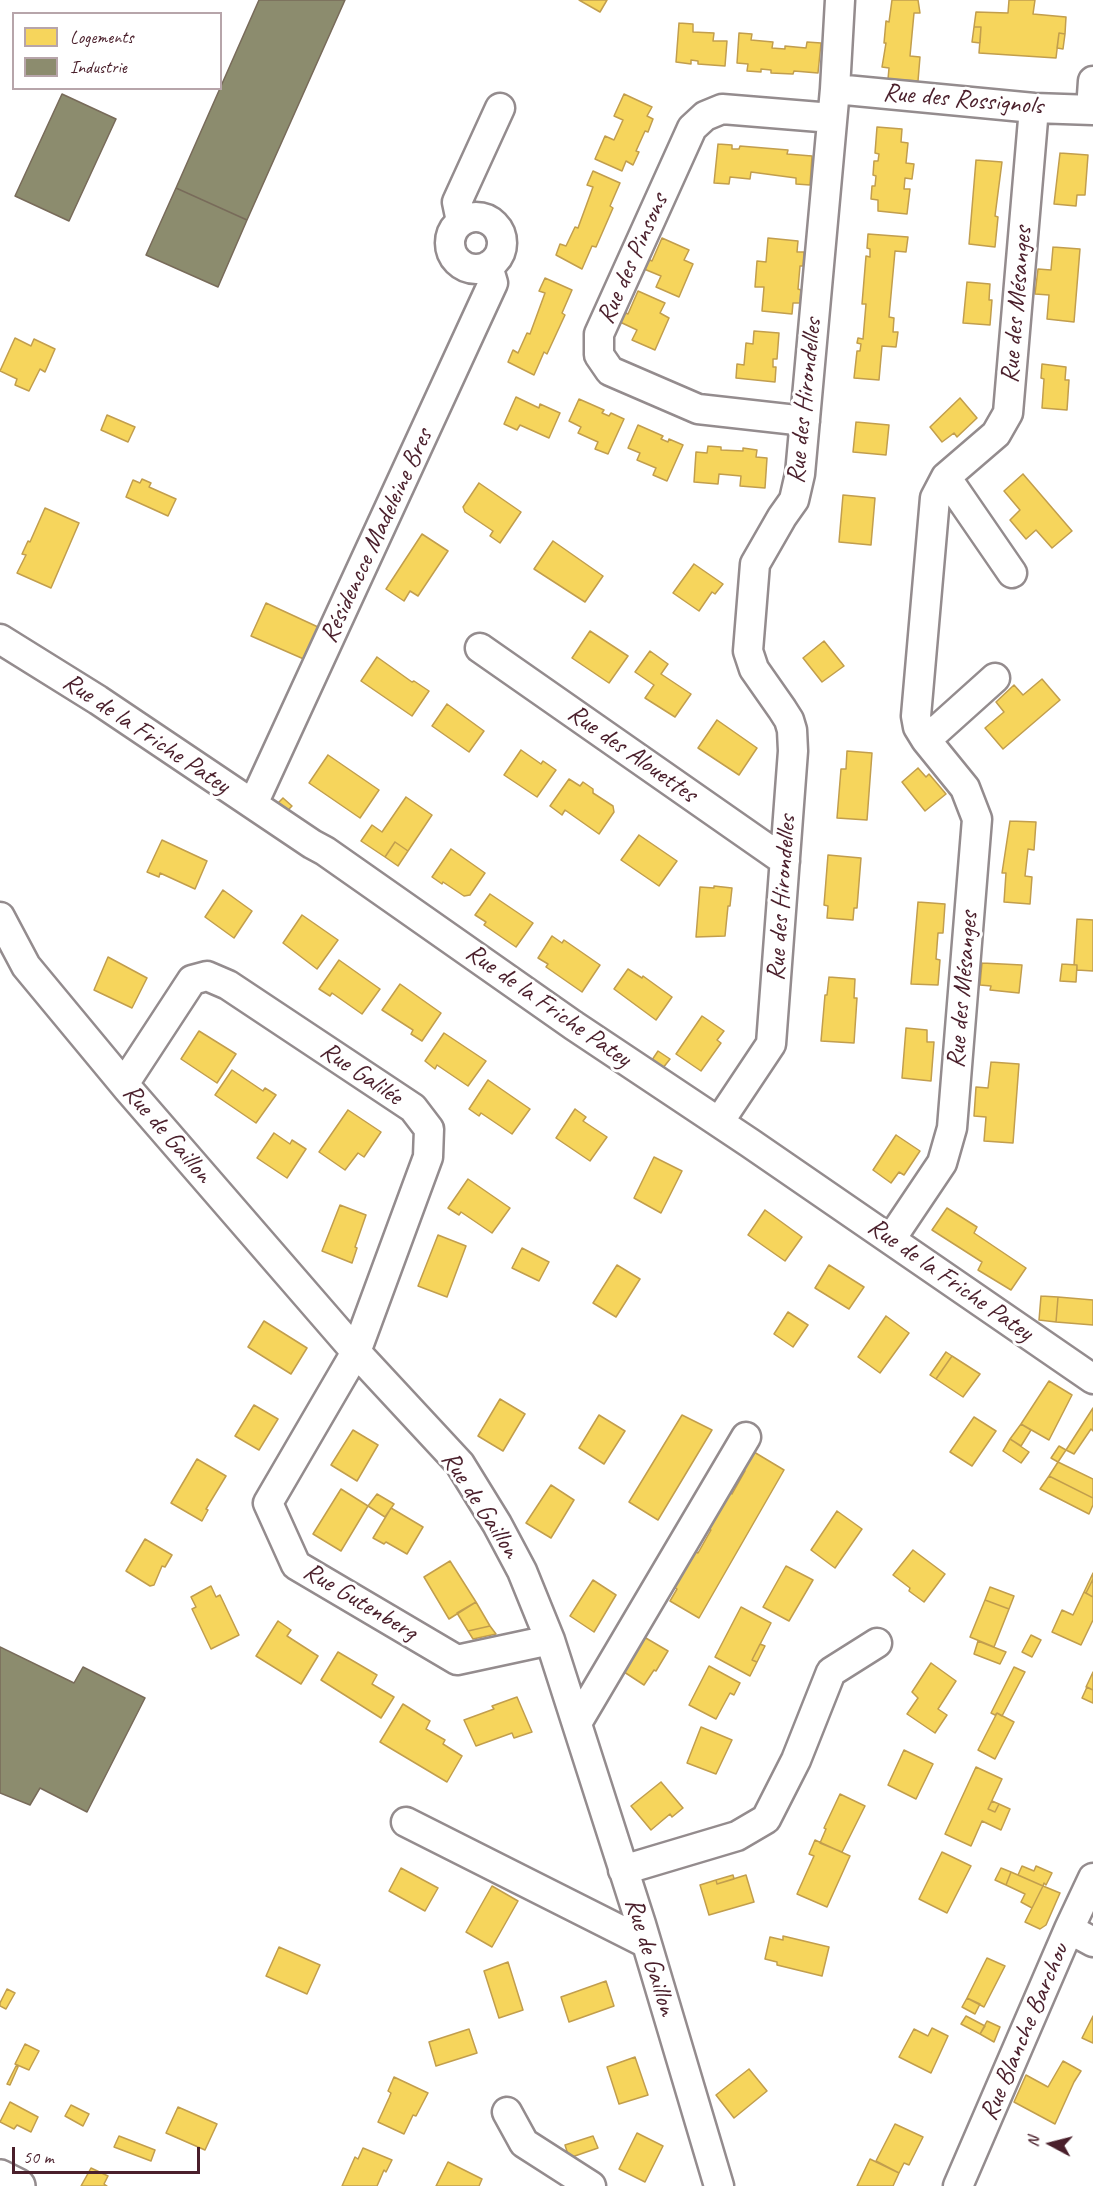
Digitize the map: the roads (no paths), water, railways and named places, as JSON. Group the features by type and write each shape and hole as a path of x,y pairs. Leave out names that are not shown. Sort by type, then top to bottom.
{"main road":[{"path":"0,2177 18,2186"}],"street":[{"name":"Rue des Hirondelles","path":"719,1122 771,1044 793,751 792,730 789,720 754,669 748,651 755,564 794,500 800,474 835,89 840,0"},
{"name":"Rue des Rossignols","path":"835,89 1034,108 1092,110 1093,81"},
{"name":"Résidencce Madeleine Bres","path":"252,804 493,284 488,266 497,258 501,248 501,237 497,226 480,217 470,217 461,221 457,202 500,108"},
{"name":"Rue des Mésanges","path":"891,1239 942,1163 952,1128 977,819 965,788 926,740 918,727 916,716 935,498 946,477 996,434 1008,413 1034,108"},
{"name":"Rue des Pinsons","path":"805,422 698,409 610,371 599,355 599,334 692,128 705,116 722,109 832,118"},
{"path":"946,477 1012,573"},
{"name":"Rue de la Friche Patey","path":"0,639 98,700 252,804 325,850 573,1025 891,1239 1093,1379"},
{"name":"Rue des Alouettes","path":"480,648 785,861"},
{"path":"926,740 995,678"},
{"name":"Rue de Gaillon","path":"0,917 26,966 124,1084 356,1352 460,1464 496,1524 522,1571 550,1640 646,1943 719,2186"},
{"name":"Rue Galilée","path":"124,1084 192,980 207,976 228,985 413,1108 429,1129 428,1157 356,1352"},
{"name":"Rue Gutenberg","path":"356,1352 268,1503 296,1565 457,1659 550,1640"},
{"path":"577,1723 746,1437"},
{"path":"623,1870 737,1836 766,1819 796,1760 831,1672 877,1643"},
{"path":"406,1822 646,1943"},
{"name":"Rue Blanche Barchou","path":"958,2186 1081,1936 1093,1878"},
{"path":"507,2112 524,2143 591,2186"}]}
